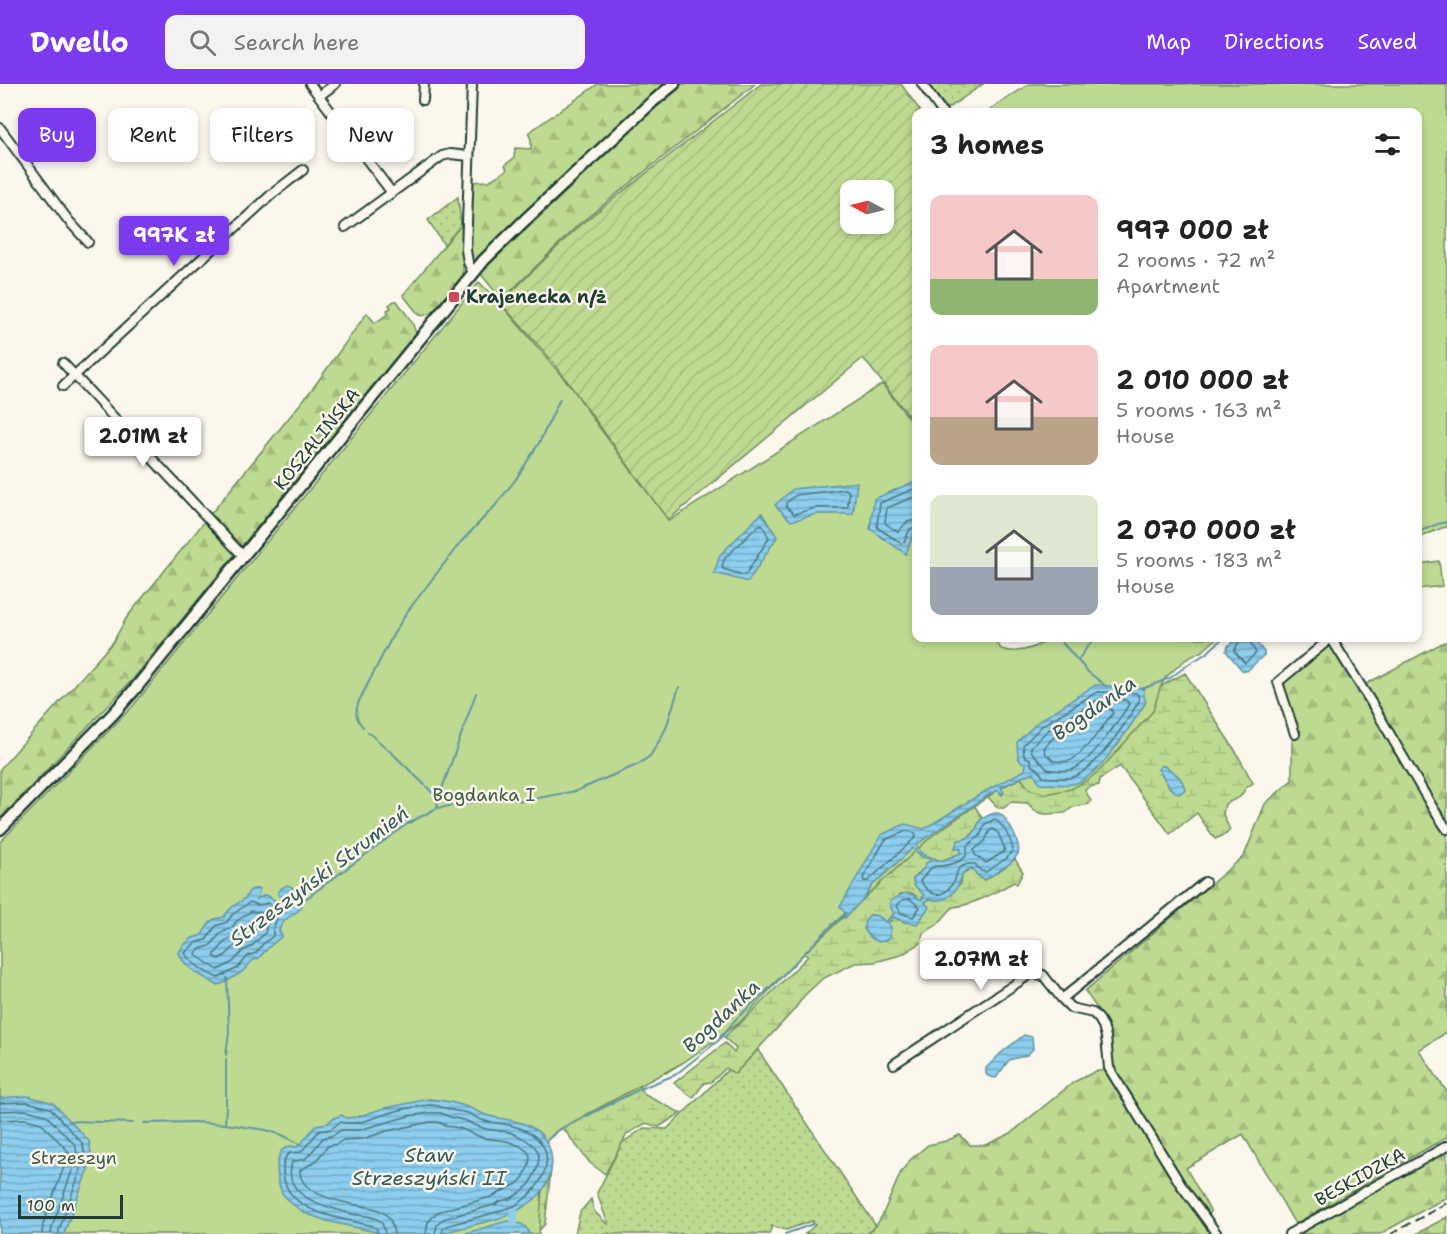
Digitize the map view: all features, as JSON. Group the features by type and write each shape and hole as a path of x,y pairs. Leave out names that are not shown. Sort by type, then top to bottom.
{"street":[{"path":"310,84 392,193"},
{"path":"319,96 335,84"},
{"path":"423,100 424,84"},
{"path":"472,84 466,250 473,273"},
{"name":"KOSZALIŃSKA","path":"0,829 114,713 143,680 473,273 513,231 674,84"},
{"path":"922,84 939,108"},
{"path":"0,128 68,220 88,242"},
{"path":"345,227 442,156 450,154 469,156"},
{"path":"63,386 272,194 303,170"},
{"path":"63,363 243,556"},
{"path":"1295,734 1278,682 1326,642"},
{"path":"1333,642 1447,829"},
{"path":"1062,999 1205,882"},
{"path":"894,1064 1032,973 1043,975 1071,1008 1093,1013 1099,1019 1106,1036 1109,1068 1181,1185 1217,1234"},
{"name":"BESKIDZKA","path":"1288,1234 1447,1146"}],"green space":[{"path":"598,84 669,84 479,262 470,261 471,182 489,181 507,170 505,165 514,158 515,148 531,149 531,139 528,133"},
{"path":"680,84 755,84 579,224 502,300 480,273"},
{"path":"761,84 901,84 918,108 912,108 912,420 863,358 668,520 554,363 506,309 503,300 580,225"},
{"path":"928,84 983,84 948,108"},
{"path":"1029,84 1447,84 1447,527 1422,536 1422,108 993,108"},
{"path":"458,197 461,225 444,245 428,220"},
{"path":"463,223 463,275 432,313 419,315 403,295"},
{"name":"Bogdanka I","path":"479,282 499,302 573,389 669,521 882,384 912,422 912,642 997,642 1001,649 1021,651 1044,642 1213,642 1204,650 1185,660 1165,678 1153,711 1101,769 1088,780 1071,789 1045,794 1029,789 1021,778 1002,787 932,836 802,955 740,1022 684,1062 556,1131 545,1143 539,1234 0,1234 0,842 132,707"},
{"path":"397,301 412,322 416,333 133,679 0,819 0,769 113,642 127,617 313,388 367,313 375,323 389,313 387,310 391,308 389,305"},
{"path":"1439,561 1442,586 1422,588 1422,563"},
{"path":"1447,642 1447,823 1364,685"},
{"path":"1325,646 1331,646 1447,835 1447,1032 1419,1050 1447,1092 1447,1137 1295,1224 1243,1134 1186,1168 1211,1212 1204,1221 1212,1234 868,1234 882,1216 901,1172 910,1160 928,1145 960,1135 970,1145 986,1145 1011,1133 1074,1082 1096,1071 1102,1071 1111,1064 1109,1026 1085,991 1244,856 1265,804 1292,780 1292,740 1301,731 1296,728 1280,684"},
{"path":"1185,673 1236,752 1253,783 1240,797 1225,804 1223,814 1230,830 1226,834 1215,839 1197,813 1170,834 1120,766 1100,779 1099,785 1085,790 1091,801 1089,804 1073,807 1065,813 1037,812 1027,803 1011,802 1004,808 998,808 987,796 998,789 1001,794 1001,788 1152,691"},
{"path":"974,805 983,819 980,820 975,832 955,848 961,849 961,853 941,861 922,854 916,846"},
{"path":"913,848 931,861 913,879 914,885 924,894 921,900 912,893 900,894 894,914 885,922 864,929 873,939 893,917 905,922 929,899 960,885 963,873 972,868 985,880 1015,859 1023,872 1017,884 1014,882 977,901 953,907 937,925 923,933 921,943 901,955 875,962 855,963 822,979 735,1074 726,1068 711,1082 704,1083 693,1098 674,1083 725,1043 734,1053 736,1049 724,1037 808,956 800,951 677,1066 666,1073 657,1072 639,1086 645,1095 681,1113 659,1127 646,1123 627,1134 605,1174 590,1163 558,1122 857,904"},
{"path":"758,1050 876,1226 865,1234 805,1234 815,1225 812,1221 786,1230 772,1226 769,1234 575,1234 580,1212 591,1199 594,1211 608,1224 597,1193 622,1143 644,1128 667,1129 728,1070 735,1073"},
{"path":"1447,1150 1447,1197 1380,1234 1296,1234"},
{"path":"551,1169 545,1224 536,1234 517,1217 546,1184"},
{"path":"1447,1217 1447,1234 1416,1234"}],"water":[{"path":"857,482 853,514 817,514 791,521 775,505 793,489"},
{"path":"912,483 912,537 906,554 870,529 874,499"},
{"path":"762,513 777,537 748,582 714,573 720,555"},
{"path":"1232,642 1256,642 1264,655 1247,671 1242,670 1226,651"},
{"path":"1095,685 1144,688 1146,702 1116,747 1097,769 1077,783 1069,784 1040,784 1034,773 1029,774 1001,787 1004,793 1002,795 998,790 987,796 916,845 922,854 941,861 961,853 961,849 955,848 958,840 972,834 980,820 998,813 1013,832 1019,849 1011,863 985,880 972,868 963,873 955,890 947,898 929,899 924,902 929,907 917,924 893,917 887,923 891,927 890,938 879,942 865,931 864,924 869,915 878,916 885,922 894,914 889,903 897,897 908,893 921,900 924,895 914,885 913,879 926,863 931,861 921,856 913,848 871,887 865,897 845,918 844,911 840,907 881,835 905,824 924,829 1025,770 1026,763 1021,762 1018,757 1017,742 1039,721"},
{"path":"1162,765 1180,778 1185,790 1179,794 1170,788 1158,769"},
{"path":"287,885 298,893 302,907 285,920 279,931 282,936 242,972 217,985 194,971 181,958 179,952 183,946 202,935 213,920 224,917 251,890 260,889 257,899 265,895 279,903 278,910 291,906 285,898 278,895 278,891"},
{"path":"1024,1035 1032,1037 1033,1049 1027,1055 1009,1060 996,1078 986,1074 986,1068"},
{"path":"28,1096 53,1103 89,1141 92,1158 64,1234 0,1234 0,1098"},
{"name":"Staw Strzeszyński II","path":"429,1099 455,1103 486,1115 520,1122 541,1134 548,1144 552,1166 545,1187 537,1197 517,1211 500,1218 439,1234 384,1234 327,1221 305,1213 282,1193 278,1181 277,1165 282,1150 300,1145 316,1125 328,1123 342,1115 346,1118 357,1117 381,1109"},
{"path":"507,1221 524,1226 529,1234 463,1234"}],"waterway":[{"path":"363,727 358,721 356,712 359,701 393,635 407,612 460,543 495,506 516,479 539,443 560,399"},
{"name":"Bogdanka","path":"1422,530 1447,522"},
{"path":"1062,642 1088,672 1106,686"},
{"path":"1078,660 1091,642"},
{"name":"Bogdanka","path":"1142,689 1170,678 1207,653 1219,642"},
{"name":"Strzeszyński Strumień","path":"300,903 407,824 437,808 506,797 522,801 576,791 639,764 650,756 666,728 679,687"},
{"path":"438,800 476,693"},
{"path":"368,732 437,797 437,807"},
{"name":"Bogdanka","path":"546,1141 559,1130 642,1088 675,1075 719,1040 734,1021 846,913"},
{"name":"Strzeszyński Strumień","path":"226,1055 229,1032 227,978"},
{"name":"Strzeszyński Strumień","path":"225,1124 226,1059"},
{"name":"Bogdanka","path":"69,1121 133,1123"},
{"name":"Strzeszyński Strumień","path":"144,1123 225,1124 266,1130 302,1145"},
{"path":"514,1212 514,1222"},
{"path":"785,1234 813,1224"}],"railway":[{"path":"1391,1234 1447,1203"}],"place":[{"name":"Krajenecka n/ż","path":"454,297"}],"park label":[{"name":"Strzeszyn","path":"74,1158"}]}
